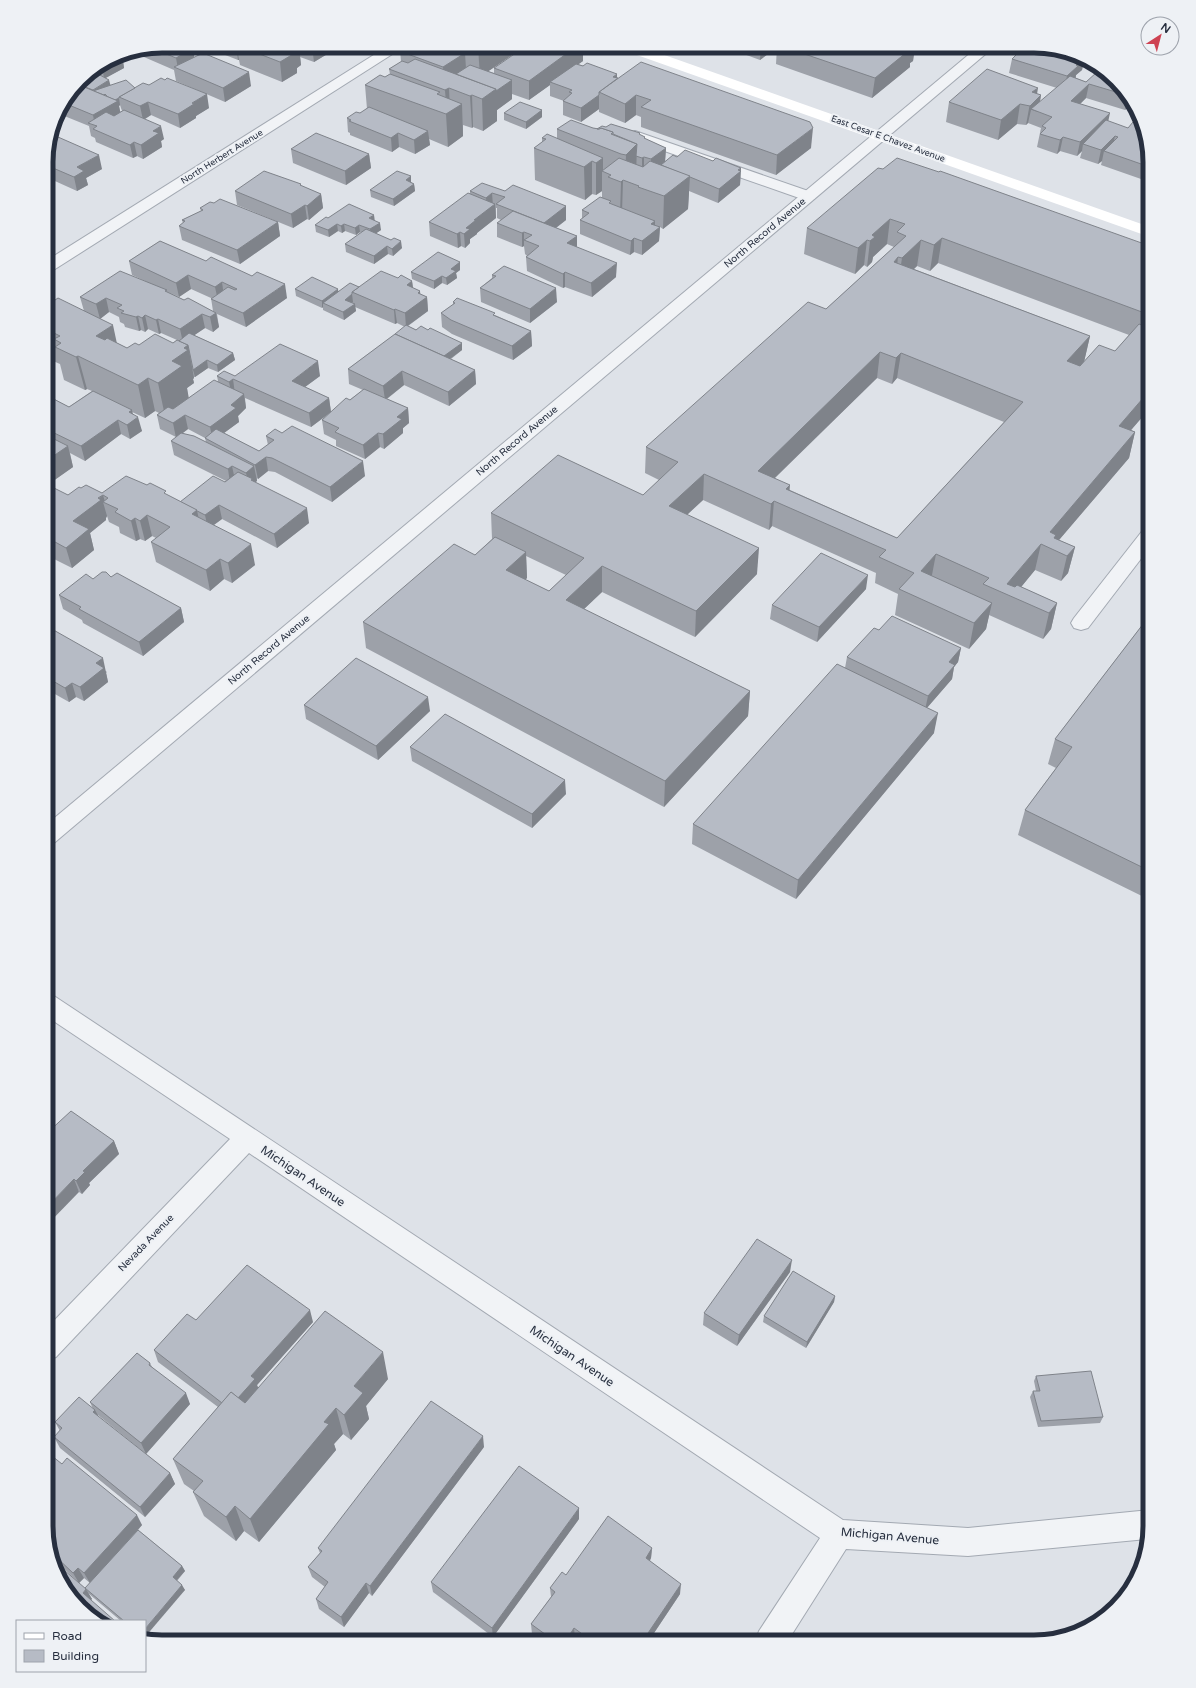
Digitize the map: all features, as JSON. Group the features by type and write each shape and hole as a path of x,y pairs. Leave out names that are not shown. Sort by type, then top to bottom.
{"main road":[{"name":"East Cesar E Chavez Avenue","path":"645,53 1143,230"}],"street":[{"name":"North Herbert Avenue","path":"53,264 387,53"},
{"name":"North Record Avenue","path":"53,831 980,53"},
{"path":"635,136 808,196"},
{"path":"1081,623 1143,543"},
{"name":"Michigan Avenue","path":"53,1008 839,1534 968,1542 1143,1525"},
{"name":"Nevada Avenue","path":"53,1341 247,1138"},
{"path":"774,1635 839,1534"}],"building":[{"path":"164,53 184,53 176,58"},
{"path":"203,53 249,72 223,88 174,67"},
{"path":"257,53 295,53 280,62"},
{"path":"405,53 465,53 443,67"},
{"path":"516,53 567,53 529,81 494,68"},
{"path":"802,53 906,53 875,78"},
{"path":"1018,53 1041,53 1055,55 1078,63 1076,65 1078,66 1067,76 1012,59"},
{"path":"415,59 496,89 482,99 449,88 445,90 389,69 402,61 408,63"},
{"path":"123,61 103,72 114,64"},
{"path":"641,62 810,122 813,128 777,155 641,107 651,100 636,95 625,104 599,92"},
{"path":"587,63 617,74 613,77 618,78 599,92 599,95 581,108 563,101 572,93 569,92 572,90 550,82 576,64 583,66"},
{"path":"470,65 512,80 496,91 496,89 456,74"},
{"path":"987,69 1038,88 1032,92 1041,95 1030,106 1020,104 1001,120 949,102"},
{"path":"1097,72 1117,92 1089,84 1071,101 1110,113 1080,142 1063,137 1060,140 1040,134 1046,128 1042,126 1052,117 1031,109 1070,76 1086,82"},
{"path":"98,74 109,80 93,90 84,86"},
{"path":"390,74 440,92 437,94 462,104 446,114 365,85 380,75 385,77"},
{"path":"161,78 165,80 167,78 207,94 178,114 148,102 140,106 119,97 143,83 149,85"},
{"path":"126,80 135,88 115,100 105,94 104,95 93,91"},
{"path":"83,87 118,101 93,115 69,105"},
{"path":"520,102 542,110 526,122 504,113"},
{"path":"369,107 428,131 414,140 398,133 391,138 349,121 351,120 347,118 356,112 360,113"},
{"path":"124,110 161,126 153,131 159,133 141,145 134,142 130,145 93,129 97,126 88,123 106,112 114,116"},
{"path":"571,120 593,128 601,128 613,132 611,134 637,144 626,155 557,129"},
{"path":"1106,120 1128,128 1133,122 1136,123 1142,148 1143,165 1104,151 1118,137 1115,136 1101,150 1083,144"},
{"path":"611,124 640,133 639,134 645,137 644,138 666,148 651,159 636,156 637,144 613,134 613,132 601,128 597,129"},
{"path":"316,133 369,154 345,171 291,149"},
{"path":"547,134 603,158 596,163 592,161 584,167 534,148 546,139 542,138"},
{"path":"58,137 99,155 77,167 84,171 74,177 53,168 53,155 56,138"},
{"path":"685,150 713,161 716,158 741,168 738,170 741,171 719,189 661,165 673,155 677,157"},
{"path":"619,158 643,167 650,161 690,176 664,196 623,180 621,182 608,177 611,175 602,171"},
{"path":"897,158 939,172 940,171 1143,244 1143,312 942,238 934,245 921,240 902,258 898,257 894,262 1090,336 1067,361 1080,366 1099,345 1115,351 1139,324 1143,325 1143,398 1119,426 1135,432 1050,532 1056,535 1054,538 1075,547 1067,556 1041,544 1007,584 1015,587 1017,585 1057,603 1049,613 983,584 989,578 936,554 921,571 992,603 974,623 899,589 914,573 879,557 886,550 774,501 771,504 704,474 669,506 759,548 696,611 602,566 566,600 750,691 665,781 363,622 454,544 475,555 495,537 526,552 506,570 549,591 584,558 491,513 558,455 643,495 678,462 646,447 808,302 826,309 906,236 897,232 905,224 890,219 872,235 875,237 870,241 867,240 858,248 807,228 878,168 883,169","holes":["880,352 896,358 901,353 1023,402 897,538 786,489 790,485 758,471"]},
{"path":"264,171 301,184 300,185 321,194 307,206 305,205 291,214 235,191"},
{"path":"397,171 411,176 406,180 414,184 393,199 370,190"},
{"path":"482,183 505,191 513,185 566,206 544,223 496,204 505,197 492,193 486,198 470,191"},
{"path":"468,193 495,204 474,220 476,220 466,228 470,229 464,234 460,232 457,234 429,222"},
{"path":"600,197 611,201 609,203 655,221 651,224 660,227 642,241 634,238 631,241 580,220 589,213 582,210"},
{"path":"220,199 278,222 237,250 179,226 185,221 182,220 203,210 200,208 210,202 214,203"},
{"path":"349,204 374,215 369,218 380,223 370,229 359,225 355,228 344,224 341,226 337,224 328,230 315,225 326,217 328,218"},
{"path":"513,211 577,236 567,243 617,263 591,283 565,272 563,274 526,257 539,246 524,240 532,235 524,232 522,233 497,223"},
{"path":"366,229 391,240 394,238 401,241 392,249 387,246 374,256 345,244"},
{"path":"160,241 206,261 211,257 252,276 257,272 285,284 243,313 211,299 228,287 235,290 237,289 222,282 215,287 188,275 176,283 129,261"},
{"path":"438,252 460,262 451,269 456,271 446,278 442,276 434,281 411,272"},
{"path":"504,266 556,288 530,309 480,288 496,276 492,275"},
{"path":"120,271 167,290 165,291 184,300 188,298 216,313 210,317 202,314 180,329 145,315 142,318 121,313 124,311 117,308 122,305 106,298 96,304 80,297"},
{"path":"381,271 398,278 401,275 412,281 407,285 420,291 418,293 427,297 405,313 395,309 394,310 352,292"},
{"path":"312,277 338,289 322,301 295,289"},
{"path":"350,283 359,287 345,300 355,304 343,312 323,303"},
{"path":"58,298 113,325 96,336 105,340 107,338 127,348 135,343 139,345 155,334 173,343 177,340 188,345 184,348 188,350 172,361 182,366 158,383 148,378 138,385 78,356 76,357 55,347 61,343 54,339 60,336 53,332 53,299 55,300"},
{"path":"457,298 495,313 493,315 531,331 512,346 451,320 441,313 455,303 453,302"},
{"path":"406,325 416,330 421,326 428,330 430,328 462,343 444,356 395,334"},
{"path":"189,333 233,353 217,365 207,360 193,370 188,345 179,341"},
{"path":"395,334 475,370 448,392 402,371 383,386 348,369"},
{"path":"280,344 318,361 292,381 329,398 309,413 233,379 229,382 217,376 224,371 235,376"},
{"path":"214,380 244,394 231,405 236,408 210,427 185,415 173,423 157,415 168,407 173,409"},
{"path":"364,389 408,408 397,417 402,419 383,434 378,433 363,445 335,432 339,428 322,420 346,398 350,400"},
{"path":"93,391 132,410 129,412 138,417 127,425 118,420 81,446 53,432 53,399 69,407"},
{"path":"292,426 363,461 330,487 272,458 266,457 255,465 205,438 216,429 259,451 274,440 266,436 275,429 282,433"},
{"path":"181,433 194,436 254,466 246,473 232,466 228,469 171,441"},
{"path":"53,438 68,446 53,456"},
{"path":"238,472 307,508 274,534 219,505 205,515 180,502 213,476 225,482"},
{"path":"126,476 147,485 150,483 166,491 164,493 197,510 192,514 251,544 228,563 220,559 206,570 151,542 170,527 147,515 140,521 135,518 131,521 115,512 118,509 103,502 108,498 103,495 98,498 101,500 73,521 89,529 66,548 53,541 53,488 68,495 79,487 81,488 86,485 102,493"},
{"path":"821,553 868,575 819,627 772,605"},
{"path":"102,572 106,572 111,577 117,573 181,608 139,642 79,609 81,607 59,595 86,574 93,579"},
{"path":"892,616 961,648 949,662 955,665 928,696 847,657 874,628 879,630"},
{"path":"1143,624 1143,868 1025,810 1072,747 1055,739"},
{"path":"53,630 103,658 96,663 104,668 80,687 72,683 65,688 53,681"},
{"path":"356,658 428,697 376,746 304,705"},
{"path":"837,664 938,713 798,880 693,824"},
{"path":"445,714 565,780 532,814 410,747"},
{"path":"71,1111 114,1141 83,1171 85,1172 76,1181 74,1179 53,1201 53,1128"},
{"path":"757,1239 792,1260 739,1335 704,1313"},
{"path":"247,1265 310,1310 251,1376 255,1379 238,1398 231,1392 222,1403 154,1350 187,1314 196,1320"},
{"path":"793,1271 835,1296 807,1342 764,1316"},
{"path":"325,1311 383,1352 354,1386 363,1393 344,1415 336,1408 324,1422 329,1424 250,1519 235,1506 226,1517 193,1492 203,1481 173,1459 231,1392 245,1403"},
{"path":"137,1353 150,1363 149,1365 186,1393 141,1443 90,1402"},
{"path":"1091,1371 1103,1417 1041,1421 1033,1391 1040,1391 1036,1376"},
{"path":"79,1397 95,1410 93,1412 170,1473 140,1507 54,1437 62,1428 55,1422"},
{"path":"431,1401 483,1436 370,1586 366,1583 341,1617 316,1599 328,1582 308,1567 322,1551 318,1548"},
{"path":"53,1457 62,1464 67,1458 137,1515 84,1573 78,1568 73,1573 59,1559 54,1540"},
{"path":"519,1466 579,1508 492,1628 431,1582"},
{"path":"608,1516 652,1548 646,1558 681,1584 647,1635 584,1635 574,1628 570,1635 546,1635 531,1624 555,1592 550,1588 562,1572 566,1575"},
{"path":"138,1530 182,1566 173,1577 182,1585 146,1628 146,1620 123,1620 85,1588"},
{"path":"61,1567 86,1589 83,1593 114,1620 107,1620 101,1617 85,1603 76,1592"}]}
